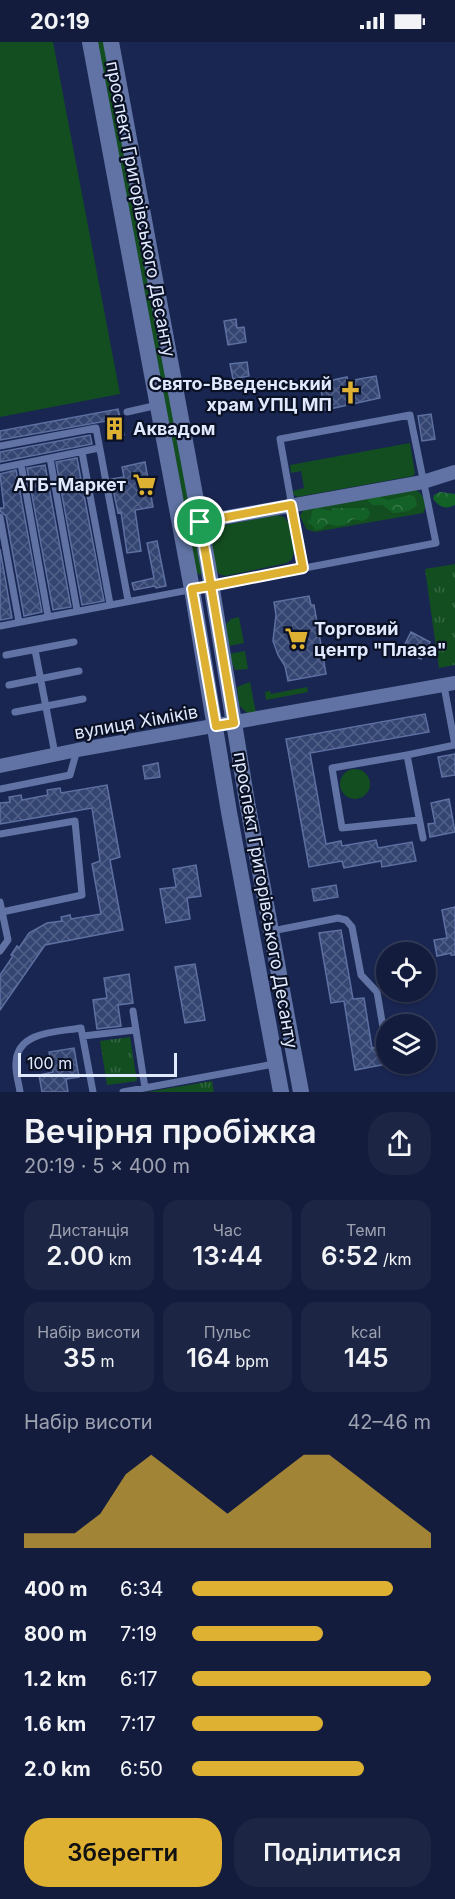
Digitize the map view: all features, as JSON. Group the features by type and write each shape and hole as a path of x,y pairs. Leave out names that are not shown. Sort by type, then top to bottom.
{"street":[{"name":"проспект Григорівського Десанту","path":"90,42 192,589 229,812 281,1092"},
{"name":"проспект Григорівського Десанту","path":"111,42 200,522 301,1092"},
{"path":"200,522 423,482 455,472"},
{"name":"вулиця Хіміків","path":"0,766 55,754 449,684"},
{"path":"246,899 265,895"},
{"path":"276,1064 295,1061"}],"lane":[{"path":"127,412 158,405"},
{"path":"0,626 436,543 410,415 280,439 303,568"},
{"path":"0,446 96,428 128,600"},
{"path":"0,468 99,448"},
{"path":"81,452 110,604"},
{"path":"50,458 77,610"},
{"path":"21,464 48,616"},
{"path":"0,517 19,622"},
{"path":"6,655 74,642"},
{"path":"35,650 55,754"},
{"path":"9,685 79,671"},
{"path":"419,820 342,828 332,768 455,745 449,684"},
{"path":"15,712 83,699"},
{"path":"0,789 70,776 77,750"},
{"path":"407,755 423,838"},
{"path":"0,834 75,821 82,895 2,912"},
{"path":"0,902 8,940 0,951"},
{"path":"272,931 338,918 346,920 352,927 361,975 376,992 380,1014"},
{"path":"133,1011 145,1088"},
{"path":"21,1092 16,1067 18,1052 22,1046 32,1037 81,1028 93,1092"},
{"path":"83,1036 135,1030"},
{"path":"123,1092 276,1064"}],"green space":[{"path":"0,42 53,42 120,394 0,417"},
{"path":"97,42 105,42 202,574 196,573"},
{"path":"410,443 415,473 413,476 297,497 294,495 293,491 304,488 301,471 291,473 290,465"},
{"path":"416,490 424,500 423,513 315,532 306,529 300,516 303,510"},
{"path":"440,492 455,494 455,505 443,507 438,504 433,499 434,495"},
{"path":"411,495 415,497 417,505 403,512 393,513 383,505 373,505 368,501 380,497 388,500"},
{"path":"317,508 331,511 334,508 365,508 370,513 368,518 362,521 353,519 344,525 328,524 315,530 307,522 311,518 312,511"},
{"path":"277,515 284,517 288,522 294,552 292,559 287,563 225,576 219,574 216,570 210,537 215,527"},
{"path":"455,564 455,665 439,668 425,569"},
{"path":"239,617 244,643 229,646 225,625 231,619"},
{"path":"245,651 248,669 235,670 229,654"},
{"path":"250,682 256,713 247,713 239,705 237,687"},
{"path":"307,687 308,692 266,700 265,692 270,691 271,694"},
{"path":"355,769 365,774 370,784 365,794 355,799 345,794 340,784 345,774"},
{"path":"130,1037 137,1081 107,1085 100,1041"},
{"path":"212,1081 214,1092 147,1092"}],"building":[{"path":"236,319 237,328 244,327 246,342 228,345 224,321"},
{"path":"247,362 249,376 233,379 230,364"},
{"name":"Свято-Введенський храм УПЦ МП","path":"376,376 380,398 325,410 321,390 329,388 328,381 347,377 348,381"},
{"path":"118,409 124,435 109,438 106,421 0,440 0,431"},
{"path":"431,414 435,439 422,441 418,416"},
{"path":"90,435 92,444 0,462 0,452"},
{"path":"77,458 104,601 82,605 56,462"},
{"path":"145,462 153,507 135,510 141,551 127,553 121,512 118,513 111,479 124,477 122,467"},
{"path":"45,465 71,607 53,610 27,468"},
{"path":"16,470 42,612 24,616 6,516 0,511 0,508 4,508 0,474"},
{"path":"157,541 166,586 134,590 132,583 154,578 147,543"},
{"path":"0,549 12,618 0,620"},
{"name":"Торговий центр \"Плаза\"","path":"309,596 311,605 314,605 326,674 288,681 285,666 273,641 276,615 274,602"},
{"path":"411,632 430,642 421,659 402,650"},
{"path":"425,714 429,732 310,753 326,844 341,841 342,846 376,840 378,848 412,842 416,861 382,867 381,861 344,868 342,861 309,867 286,739"},
{"path":"455,754 455,775 442,777 438,757"},
{"path":"158,763 160,777 145,779 143,766"},
{"path":"107,785 120,857 110,860 123,930 45,945 0,1010 0,975 17,946 19,948 29,933 47,923 62,921 61,917 70,915 71,919 101,914 92,864 100,861 92,808 0,824 0,803 10,802 9,797 21,795 22,800 48,795 47,790 60,788 61,793"},
{"path":"449,799 455,832 430,837 428,824 435,823 431,803"},
{"path":"196,865 201,896 187,898 190,919 166,923 160,889 176,887 173,869"},
{"path":"336,885 338,897 314,901 312,889"},
{"path":"455,907 455,955 451,953 437,956 434,940 447,938 442,910"},
{"path":"341,930 353,999 364,998 372,1048 376,1047 376,1066 355,1070 344,1001 331,1003 319,933"},
{"path":"195,964 205,1020 185,1023 175,967"},
{"path":"129,974 133,1003 118,1005 121,1026 97,1029 93,1000 107,998 104,978"},
{"path":"74,1048 79,1077 66,1079 68,1092 42,1092 39,1075 53,1072 49,1052"}],"place":[{"name":"Свято-Введенський храм УПЦ МП","path":"350,393"},
{"name":"Аквадом","path":"115,428"},
{"name":"АТБ-Маркет","path":"144,484"},
{"name":"Торговий центр \"Плаза\"","path":"296,638"}],"route":[{"path":"200,522 211,586 192,589 216,726 234,723 211,586 303,568 291,505 200,522"}]}
